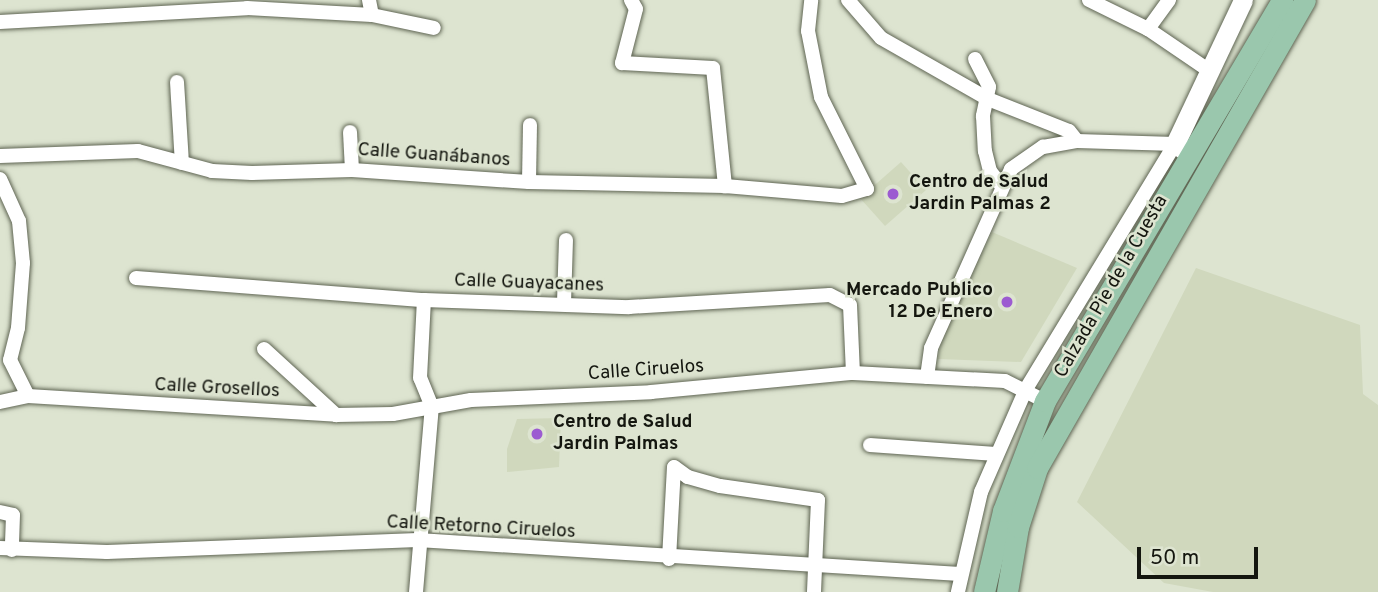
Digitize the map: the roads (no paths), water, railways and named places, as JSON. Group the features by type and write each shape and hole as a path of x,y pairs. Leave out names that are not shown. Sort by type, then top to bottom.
{"main road":[{"path":"1182,149 1211,72 1243,0"},
{"name":"Calzada Pie de la Cuesta","path":"984,592 985,575 1006,500 1045,401 1182,149 1282,0"},
{"name":"Calzada Pie de la Cuesta","path":"1007,592 1018,527 1037,468 1305,0"}],"street":[{"path":"369,0 372,15"},
{"path":"631,0 636,9 621,57 627,66 713,68 725,186"},
{"name":"Calle Guanábanos","path":"0,156 107,150 138,151 182,163 252,173 352,170 529,182 725,186 842,197 867,189 821,97 808,31 811,0"},
{"path":"848,0 881,38 988,99 1069,131 1077,141"},
{"path":"1089,0 1148,29 1211,72"},
{"path":"1148,29 1169,0"},
{"path":"0,22 247,4 372,15 434,28"},
{"path":"975,59 989,87 983,117 985,150 990,171 1001,185"},
{"path":"177,82 182,163"},
{"path":"529,182 530,125"},
{"path":"351,132 352,170"},
{"path":"927,377 931,348 1001,185 1024,157 1043,147 1077,141 1182,149 1026,389 996,454 960,574 958,592"},
{"path":"0,179 19,220 23,263 18,328 10,360 29,396"},
{"path":"564,303 566,240"},
{"name":"Calle Guayacanes","path":"136,278 424,300 628,307 830,295 850,305 853,373"},
{"path":"416,592 418,540 432,407 420,377 424,300"},
{"path":"264,349 336,415"},
{"name":"Calle Ciruelos","path":"432,407 853,373 1006,381 1045,401"},
{"name":"Calle Grosellos","path":"0,402 29,396 336,415 393,414 432,407"},
{"path":"870,445 996,454"},
{"path":"669,559 674,467 688,477 720,485 818,500 814,592"},
{"path":"0,512 13,515 6,549"},
{"name":"Calle Retorno Ciruelos","path":"6,549 107,552 418,540 669,559 960,574"}],"place":[{"name":"Centro de Salud Jardin Palmas 2","path":"893,194"},
{"name":"Mercado Publico 12 De Enero","path":"1007,302"},
{"name":"Centro de Salud Jardin Palmas","path":"537,434"}]}
